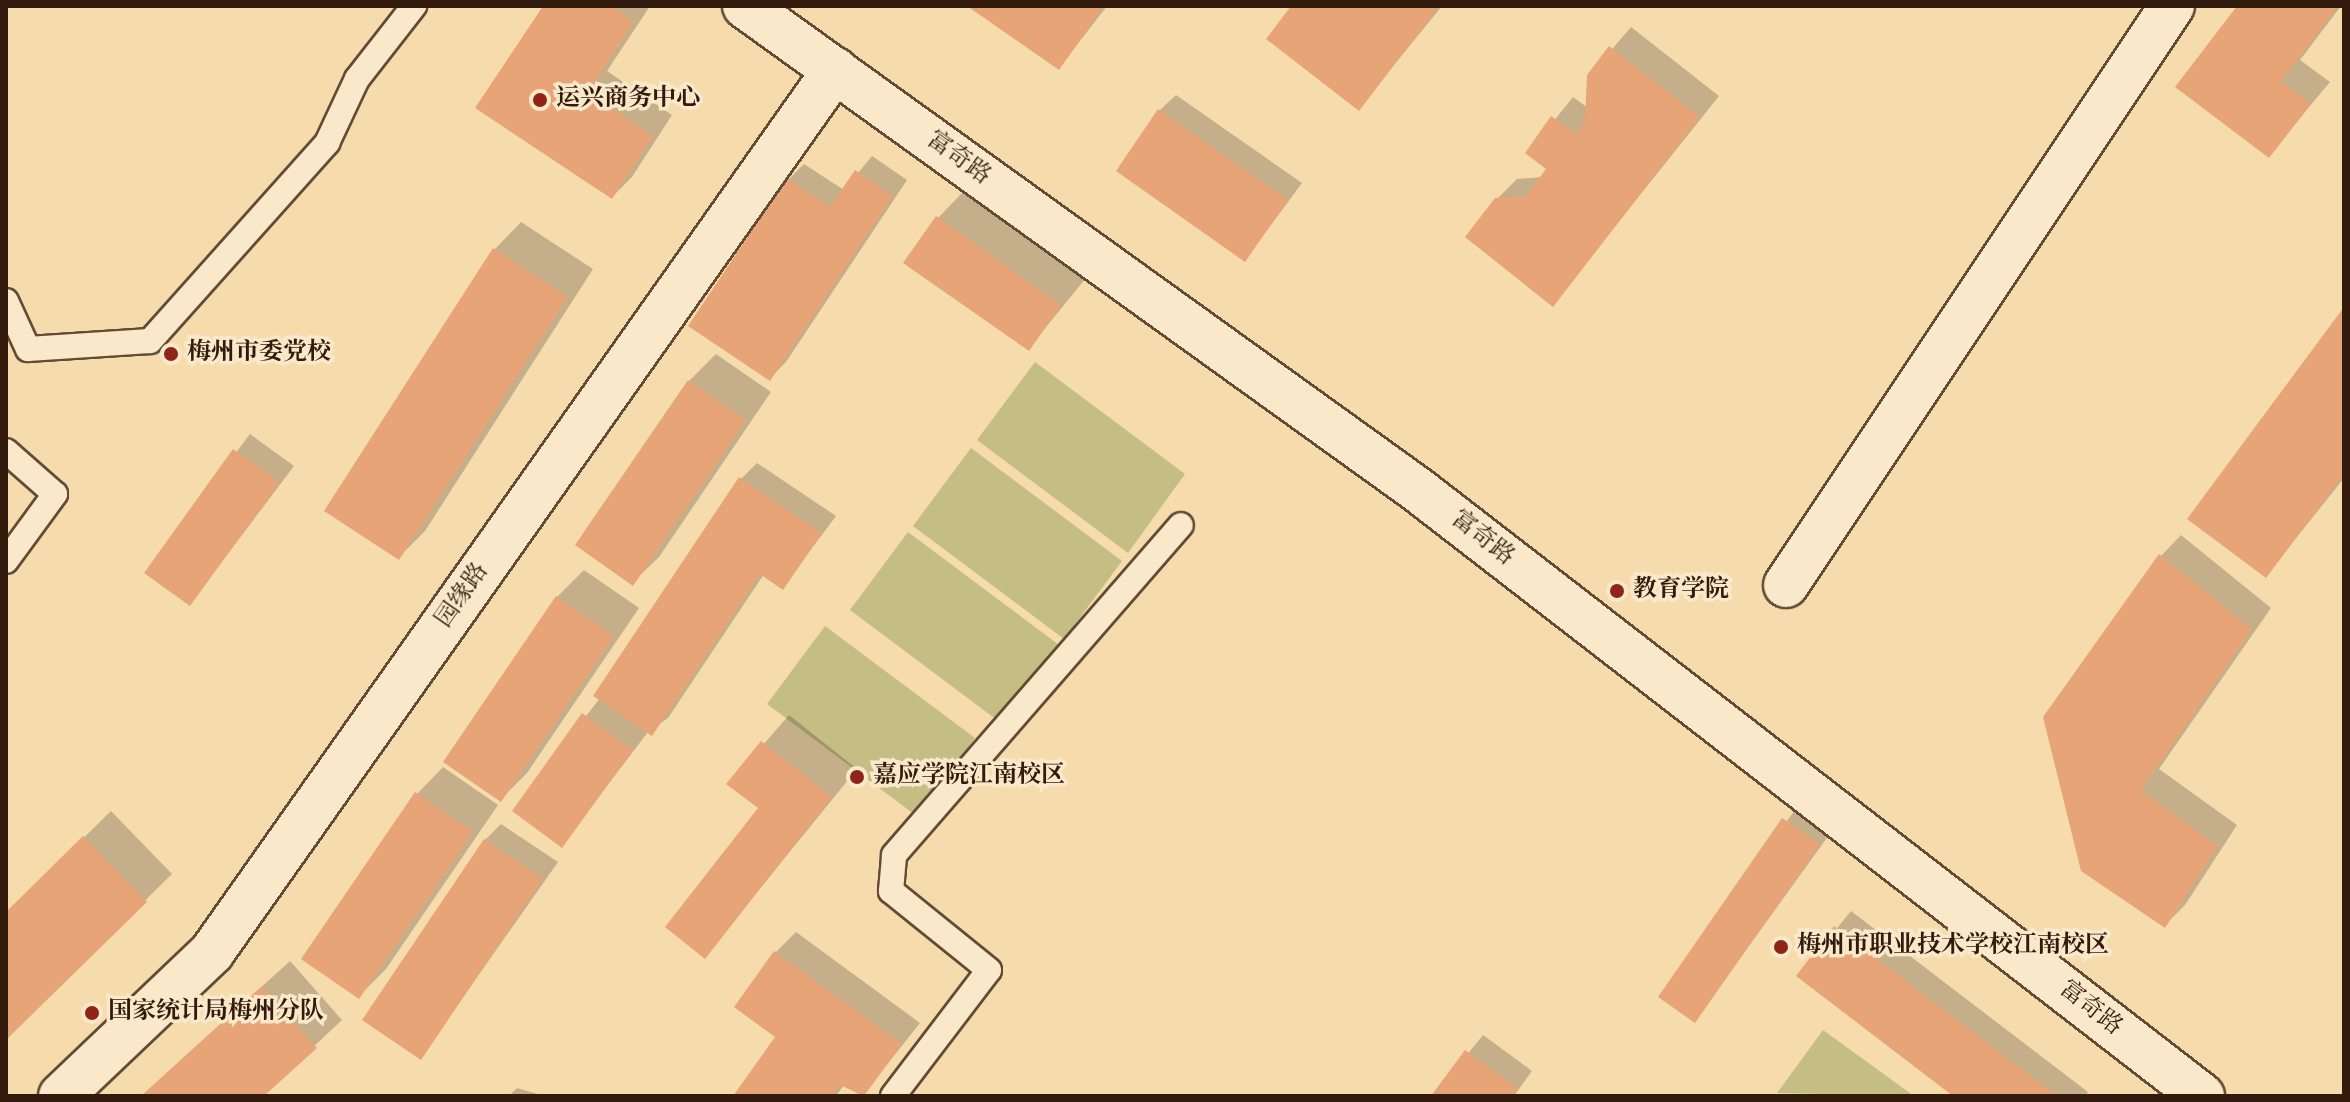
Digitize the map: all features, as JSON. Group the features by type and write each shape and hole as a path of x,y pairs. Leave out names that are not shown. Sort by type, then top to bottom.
{"street":[{"name":"富奇路","path":"745,6 1418,490 2202,1096"},
{"path":"1786,585 2172,6"},
{"name":"园缘路","path":"61,1096 212,952 835,70"}],"lane":[{"path":"6,301 28,349 150,341 327,143 357,79 414,6"},
{"path":"6,451 55,494 6,561"},
{"path":"893,1096 989,970 891,891 894,855 1181,525"}],"shaded area":[{"path":"1035,362 1185,474 1128,553 977,440"},
{"path":"971,448 1122,561 1064,639 913,526"},
{"path":"908,532 1059,645 1001,723 850,610"},
{"path":"825,626 975,738 918,817 767,704"},
{"path":"1823,1030 1914,1096 1777,1093"}],"building":[{"name":"运兴商务中心","path":"543,6 611,6 634,22 588,92 653,136 612,199 475,108"},
{"path":"967,6 1097,6 1102,9 1059,70"},
{"path":"1291,6 1439,6 1359,111 1266,39"},
{"path":"2237,6 2338,6 2281,81 2311,104 2269,158 2175,87"},
{"path":"1609,46 1700,117 1553,307 1465,237 1495,198 1526,196 1546,169 1525,153 1551,116 1576,134 1585,121 1587,75"},
{"path":"1158,109 1288,200 1245,262 1116,171"},
{"path":"855,170 893,196 770,381 688,326 787,178 830,207"},
{"path":"936,216 1061,305 1029,351 903,263"},
{"path":"493,248 568,297 399,560 324,511"},
{"path":"2344,307 2344,474 2266,578 2187,519"},
{"path":"688,380 746,420 633,586 575,545"},
{"path":"233,449 280,482 190,606 144,573"},
{"path":"739,477 822,533 783,590 760,574 652,736 593,696"},
{"path":"2159,554 2252,629 2141,790 2218,846 2165,928 2081,871 2043,717"},
{"path":"556,596 614,636 501,802 443,762"},
{"path":"582,713 633,750 562,848 512,811"},
{"path":"761,741 832,797 705,959 665,927 758,808 726,784"},
{"path":"415,792 473,832 359,999 301,959"},
{"path":"1782,818 1820,844 1695,1023 1658,997"},
{"path":"83,836 147,902 6,1040 6,912"},
{"path":"484,839 543,879 421,1060 362,1020"},
{"path":"1834,926 2057,1096 1953,1096 1796,976"},
{"path":"774,951 902,1044 864,1096 840,1085 832,1096 733,1096 775,1037 734,1007"},
{"path":"262,986 317,1048 264,1096 141,1096"},
{"path":"1465,1050 1518,1088 1512,1096 1431,1096"}],"place":[{"name":"运兴商务中心","path":"540,100"},
{"name":"梅州市委党校","path":"171,354"},
{"name":"教育学院","path":"1617,591"},
{"name":"嘉应学院江南校区","path":"857,777"},
{"name":"梅州市职业技术学校江南校区","path":"1781,947"},
{"name":"国家统计局梅州分队","path":"92,1013"}]}
